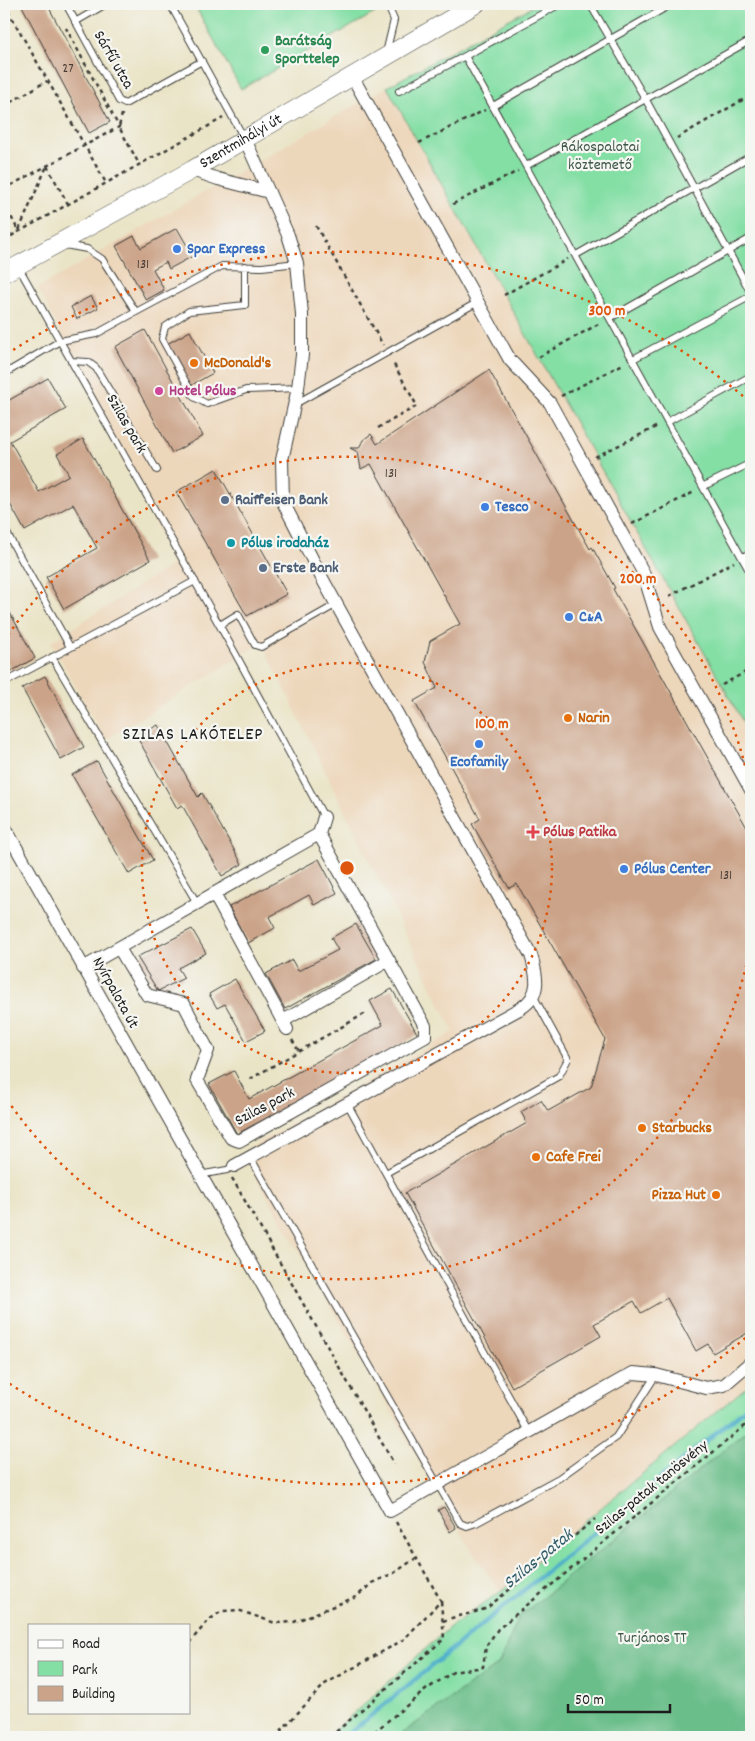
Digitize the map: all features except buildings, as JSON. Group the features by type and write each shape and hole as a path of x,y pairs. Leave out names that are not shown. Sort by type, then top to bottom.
{"main road":[{"name":"Szentmihályi út","path":"10,269 192,170 476,4"}],"street":[{"path":"352,76 510,360 550,403 644,572 660,627 751,790"},
{"path":"231,1168 521,1008 534,997 536,978 531,955 337,604 283,502 282,460 298,388 302,355 302,314 297,263 288,235 245,139"},
{"path":"192,170 218,179 269,192"},
{"name":"Szilas park","path":"119,948 148,995 184,1004 208,1050 197,1080 231,1138 239,1140 425,1037 425,1026 319,834 324,817"},
{"name":"Nyírpalota út","path":"4,826 390,1511"},
{"path":"83,968 319,834"},
{"path":"214,894 285,1025 389,960"},
{"path":"390,1511 633,1373 656,1375 706,1388 724,1385 751,1362"}],"lane":[{"name":"Sárfű utca","path":"66,4 119,100 125,104 202,61"},
{"path":"75,22 106,4"},
{"path":"170,4 245,139"},
{"path":"385,56 394,20 387,4"},
{"path":"399,91 560,4"},
{"path":"590,4 608,39 646,100 751,295 633,359"},
{"path":"492,106 672,4"},
{"path":"526,166 751,40"},
{"path":"465,56 751,574"},
{"path":"576,255 751,156"},
{"path":"610,318 751,238"},
{"path":"56,243 87,249 102,259 136,312"},
{"path":"4,374 60,341 96,334 222,266 262,267 297,263"},
{"path":"245,266 245,305 188,311 170,322 162,334 162,339 194,397 207,404 239,391 262,388 298,388"},
{"name":"Szilas park","path":"10,269 60,341 220,625 324,817"},
{"path":"294,405 478,302"},
{"path":"71,361 88,362 96,368 157,470"},
{"path":"666,422 751,376"},
{"path":"704,486 751,462"},
{"path":"4,528 70,647"},
{"path":"742,558 751,553"},
{"path":"4,683 195,581"},
{"path":"220,625 238,614 256,645 261,647 337,604"},
{"path":"52,657 197,903"},
{"path":"386,1174 560,1076 568,1059 562,1044 534,997"},
{"path":"346,1103 529,1433"},
{"path":"250,1157 460,1523 467,1526 476,1523 559,1478 616,1436 656,1375"},
{"path":"199,1175 231,1168"}],"path":[{"path":"53,4 58,12"},
{"path":"4,7 106,183"},
{"path":"63,21 139,164"},
{"path":"4,106 47,82"},
{"path":"669,143 751,96"},
{"path":"4,189 119,127 125,104"},
{"path":"419,143 492,106"},
{"path":"4,240 231,114"},
{"path":"47,165 68,204"},
{"path":"19,232 47,165"},
{"path":"453,204 526,166"},
{"path":"4,203 19,232"},
{"path":"316,226 417,406 378,428"},
{"path":"504,295 576,255"},
{"path":"539,357 610,318"},
{"path":"561,396 633,359"},
{"path":"595,457 666,422"},
{"path":"632,524 704,486"},
{"path":"669,596 742,558"},
{"path":"722,684 751,668"},
{"path":"250,1079 366,1013"},
{"path":"231,1168 394,1464"},
{"name":"Szilas-patak tanösvény","path":"368,1737 427,1689 453,1672 483,1667 486,1646 498,1629 751,1421"},
{"path":"330,1737 444,1639 441,1600 390,1511"},
{"path":"443,1621 455,1616 472,1615 487,1608 595,1519"},
{"path":"190,1642 209,1620 222,1611 238,1610 275,1623 294,1622 356,1597 372,1583 394,1573 416,1558"},
{"path":"275,1737 325,1684 403,1640 441,1600"}],"shaded area":[{"path":"387,87 751,736 751,1383 500,1592 469,1546 242,1152 454,1032 262,643 105,740 51,642 175,563 38,288"}],"green space":[{"name":"Barátság Sporttelep","path":"194,4 374,4 378,11 241,89"},
{"name":"Rákospalotai köztemető","path":"537,4 751,4 751,736 387,87"},
{"path":"751,1383 751,1428 519,1617 499,1664 397,1737 327,1737 451,1626 500,1592"},
{"name":"Turjános TT","path":"751,1428 751,1737 397,1737 499,1664 519,1617"}],"waterway":[{"name":"Szilas-patak","path":"345,1737 751,1404"}],"place":[{"name":"Barátság Sporttelep","path":"265,50"},
{"name":"Spar Express","path":"177,249"},
{"name":"McDonald's","path":"194,363"},
{"name":"Hotel Pólus","path":"159,391"},
{"name":"Raiffeisen Bank","path":"225,500"},
{"name":"Tesco","path":"485,507"},
{"name":"Pólus irodaház","path":"231,543"},
{"name":"Erste Bank","path":"263,568"},
{"name":"C&A","path":"569,617"},
{"name":"Narin","path":"568,718"},
{"name":"Ecofamily","path":"479,744"},
{"name":"Pólus Patika","path":"533,832"},
{"name":"Pólus Center","path":"624,869"},
{"name":"Starbucks","path":"642,1128"},
{"name":"Cafe Frei","path":"536,1157"},
{"name":"Pizza Hut","path":"716,1195"}],"district":[{"name":"SZILAS LAKÓTELEP","path":"193,735"}]}
